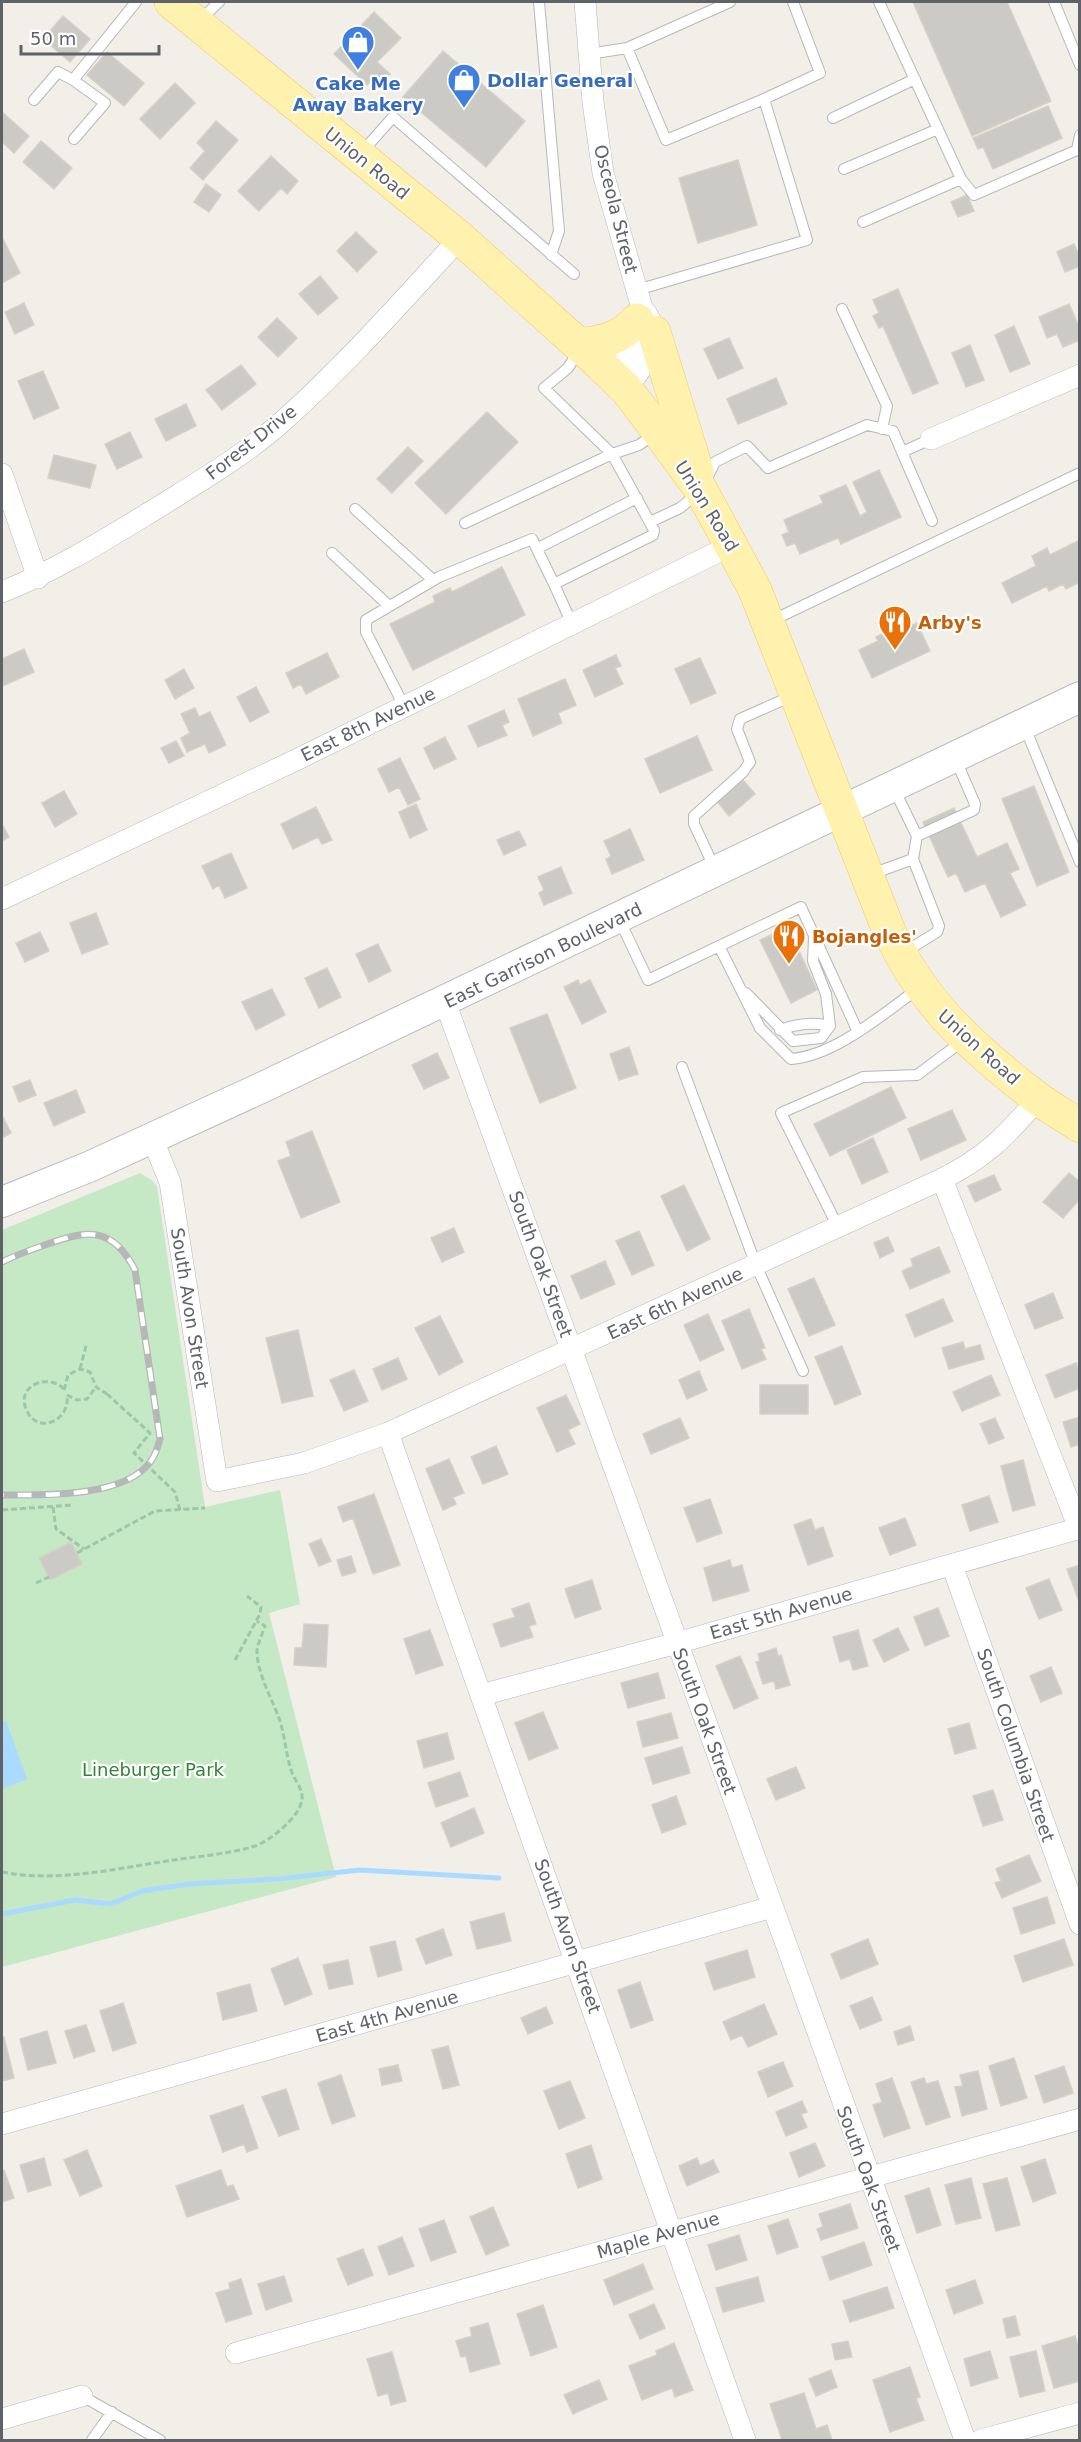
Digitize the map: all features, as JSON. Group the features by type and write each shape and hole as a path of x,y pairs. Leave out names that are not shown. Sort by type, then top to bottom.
{"main road":[{"name":"Union Road","path":"171,2 208,12 358,156 460,238 580,346 619,383 658,431 701,490 732,545 768,622 841,813 900,955 935,1007 966,1039 1038,1099 1080,1126"},
{"path":"580,346 605,342 625,333 642,312"},
{"path":"642,312 696,463 701,490"},
{"name":"East Garrison Boulevard","path":"2,1202 152,1138 445,1002 1080,698"}],"street":[{"name":"Osceola Street","path":"585,2 603,172 642,312 647,361 619,383"},
{"name":"Forest Drive","path":"2,592 38,578 94,547 220,469 282,423 460,238"},
{"path":"931,439 1080,375"},
{"path":"2,474 38,578"},
{"name":"East 8th Avenue","path":"2,899 732,545"},
{"name":"South Oak Street","path":"445,1002 573,1350 867,2176 965,2440"},
{"name":"East 6th Avenue","path":"217,1481 304,1463 388,1433 942,1179 965,1168 996,1147 1038,1099"},
{"name":"South Avon Street","path":"152,1138 170,1182 217,1481"},
{"path":"942,1179 1079,1528"},
{"name":"South Avon Street","path":"388,1433 745,2440"},
{"name":"East 5th Avenue","path":"481,1695 677,1643 1079,1528"},
{"name":"South Columbia Street","path":"952,1565 1080,1924"},
{"name":"East 4th Avenue","path":"2,2124 772,1907"},
{"name":"Maple Avenue","path":"236,2353 867,2176 1080,2119"},
{"path":"2,2419 82,2396"},
{"path":"981,2440 1080,2413"}],"lane":[{"path":"73,80 136,2"},
{"path":"539,2 559,231 551,255"},
{"path":"589,54 627,48 730,2"},
{"path":"627,48 666,140 820,73 793,2"},
{"path":"879,2 961,179 974,195 1077,150 1080,135"},
{"path":"1054,2 1080,65"},
{"path":"34,100 58,72 105,103 74,139"},
{"path":"833,118 915,79"},
{"path":"642,312 807,240 764,99"},
{"path":"358,156 393,117 574,274"},
{"path":"844,169 938,129"},
{"path":"863,222 961,179"},
{"path":"842,309 887,406 882,429"},
{"path":"554,584 653,535 654,530 612,454 544,388 568,368 580,346"},
{"path":"650,522 681,508 701,490 715,462 747,446 768,468 867,425 893,431 932,521"},
{"path":"465,523 612,454 639,444 658,431"},
{"path":"902,452 931,439"},
{"path":"768,622 1080,473"},
{"path":"538,548 637,498"},
{"path":"355,509 433,580"},
{"path":"404,706 366,632 366,620 433,580 532,539 572,624"},
{"path":"332,553 388,605"},
{"path":"717,872 694,824 694,816 743,772 750,762 737,729 740,719 797,694"},
{"path":"1024,724 1080,862"},
{"path":"917,836 974,810 975,804 955,758"},
{"path":"893,787 917,836 913,859 939,926 937,932 900,955"},
{"path":"867,876 913,859"},
{"path":"619,919 648,980 801,907 858,1032"},
{"path":"741,989 765,1011 780,1030 794,1041 821,1038 830,1026 826,994 813,961 814,937"},
{"path":"719,945 760,1028 790,1059 805,1058 858,1032 920,987"},
{"path":"838,1227 781,1113 863,1077 917,1074 966,1039"},
{"path":"682,1067 756,1265 803,1371"},
{"path":"82,2396 160,2440"},
{"path":"92,2440 112,2412"}],"path":[{"path":"64,1389 69,1375 80,1369 86,1346"},
{"path":"67,1395 77,1400 87,1399 96,1387 94,1376 80,1369"},
{"path":"45,1380 53,1381 64,1389 67,1395 67,1410 58,1420 51,1423 37,1421 27,1411 25,1397 32,1385 45,1380"},
{"path":"96,1387 107,1394 150,1433 134,1453 175,1492 180,1509"},
{"path":"2,1510 73,1505"},
{"path":"53,1507 56,1529 84,1549"},
{"path":"77,1553 155,1511 205,1508"},
{"path":"36,1583 49,1577"},
{"path":"235,1660 257,1621 261,1607 247,1596"},
{"path":"2,1872 20,1875 70,1874 140,1865 257,1846 276,1835 300,1807 302,1798 300,1787 292,1772 276,1708 268,1697 257,1652 265,1626 257,1621"}],"green space":[{"name":"Lineburger Park","path":"140,1173 153,1181 157,1187 205,1507 280,1490 300,1604 269,1613 336,1877 2,1967 2,1230"}],"water":[{"path":"6,1721 27,1779 2,1789 2,1722"}],"building":[{"path":"913,2 1007,2 1051,101 972,136"},
{"path":"374,12 401,38 377,62 390,74 381,83 375,77 367,85 334,54"},
{"path":"63,16 90,39 70,62 43,39"},
{"name":"Dollar General","path":"443,51 525,121 486,167 403,97"},
{"path":"107,52 144,83 124,106 87,75"},
{"path":"175,83 195,103 160,139 140,119"},
{"path":"1048,106 1062,138 993,169 983,147 978,149 973,138"},
{"path":"2,112 29,136 14,153 2,142"},
{"path":"216,121 238,140 203,180 190,168 205,151 197,143"},
{"path":"41,141 72,168 54,189 23,162"},
{"path":"271,156 298,181 287,194 281,188 259,211 238,191"},
{"path":"738,160 757,225 698,243 679,178"},
{"path":"206,184 221,195 209,212 194,202"},
{"path":"967,195 974,211 958,217 951,202"},
{"path":"356,232 377,252 357,272 337,251"},
{"path":"2,237 20,273 2,283"},
{"path":"1074,244 1080,258 1080,266 1065,272 1057,252"},
{"path":"320,276 338,298 318,315 299,294"},
{"path":"898,289 938,383 913,394 883,326 879,328 873,316 879,313 873,300"},
{"path":"24,303 34,325 15,334 5,312"},
{"path":"1069,304 1080,329 1080,340 1063,347 1057,334 1047,338 1039,317"},
{"path":"277,318 297,338 278,357 258,337"},
{"path":"1014,326 1030,364 1010,372 995,335"},
{"path":"729,338 743,368 718,379 704,349"},
{"path":"970,345 984,380 966,387 952,353"},
{"path":"241,365 256,384 222,410 206,390"},
{"path":"43,371 59,408 34,419 18,381"},
{"path":"776,378 787,404 738,424 727,399"},
{"path":"186,404 196,426 166,441 155,419"},
{"path":"487,412 518,442 446,514 415,483"},
{"path":"130,432 142,457 117,469 105,444"},
{"path":"408,447 423,461 392,493 377,479"},
{"path":"54,455 96,465 90,488 48,478"},
{"path":"879,470 901,517 841,544 838,538 800,554 795,543 787,546 782,535 789,532 784,520 823,503 820,496 846,485 860,516 867,512 853,482"},
{"path":"1080,540 1080,582 1066,589 1063,584 1049,591 1047,586 1012,603 1002,583 1036,566 1032,556 1047,548 1050,555"},
{"path":"502,567 525,615 413,670 390,624 435,602 433,596 450,588 452,592"},
{"name":"Arby's","path":"917,623 930,651 872,678 859,650 878,641 876,637 895,628 897,632"},
{"path":"24,649 34,672 2,686 2,659"},
{"path":"327,653 339,677 306,694 301,684 293,688 286,673"},
{"path":"616,655 621,666 615,668 623,684 595,697 583,670"},
{"path":"700,658 716,693 691,704 675,669"},
{"path":"184,669 194,688 175,699 165,680"},
{"path":"565,679 576,705 558,713 562,723 533,736 518,699"},
{"path":"256,687 269,712 250,722 237,697"},
{"path":"195,708 199,717 210,712 226,745 209,753 205,744 187,752 181,738 190,733 181,714"},
{"path":"504,710 509,722 502,725 507,735 478,747 468,726"},
{"path":"697,736 712,770 660,793 645,759"},
{"path":"445,737 456,759 434,769 424,748"},
{"path":"176,741 184,756 169,763 161,748"},
{"path":"400,758 420,799 408,805 399,787 389,792 378,769"},
{"path":"742,779 755,794 729,816 716,800"},
{"path":"1034,786 1069,872 1037,886 1002,799"},
{"path":"64,791 77,814 55,827 42,803"},
{"path":"416,804 427,830 410,838 399,812"},
{"path":"316,807 332,840 322,844 318,837 293,849 281,824"},
{"path":"954,808 977,857 1007,843 1019,869 1010,873 1026,905 1001,917 985,883 965,892 956,873 948,877 923,822"},
{"path":"2,824 9,837 2,841"},
{"path":"630,829 644,860 612,874 606,859 611,856 604,841"},
{"path":"519,831 526,845 504,855 497,840"},
{"path":"231,853 247,888 225,898 219,885 213,889 202,866"},
{"path":"561,867 572,893 544,905 539,893 544,890 538,877"},
{"path":"96,913 108,944 82,954 70,923"},
{"name":"Bojangles'","path":"788,927 817,990 791,1003 760,940"},
{"path":"40,932 49,951 25,962 16,943"},
{"path":"378,944 391,971 369,982 356,954"},
{"path":"327,968 341,997 319,1008 305,978"},
{"path":"578,980 580,985 590,980 606,1012 582,1024 564,987"},
{"path":"272,989 285,1015 256,1030 242,1002"},
{"path":"547,1014 576,1088 540,1103 510,1028"},
{"path":"629,1047 638,1074 619,1080 610,1054"},
{"path":"437,1053 449,1078 424,1089 412,1065"},
{"path":"30,1080 36,1095 19,1102 13,1087"},
{"path":"891,1087 906,1118 830,1156 814,1124"},
{"path":"76,1090 85,1112 54,1126 44,1103"},
{"path":"952,1110 966,1140 921,1160 908,1129"},
{"path":"2,1115 11,1133 2,1138"},
{"path":"312,1131 340,1202 301,1218 278,1161 291,1156 286,1142"},
{"path":"873,1138 888,1172 862,1184 847,1150"},
{"path":"1069,1173 1080,1182 1080,1199 1063,1218 1043,1202"},
{"path":"994,1175 1001,1190 975,1202 968,1186"},
{"path":"684,1185 710,1239 687,1251 661,1196"},
{"path":"454,1228 464,1252 442,1262 431,1238"},
{"path":"639,1231 654,1265 632,1275 616,1241"},
{"path":"888,1237 894,1251 880,1258 874,1243"},
{"path":"939,1247 950,1272 910,1289 902,1271 913,1266 911,1259"},
{"path":"605,1261 615,1284 581,1299 571,1276"},
{"path":"814,1278 835,1325 809,1336 788,1289"},
{"path":"1053,1293 1063,1318 1035,1329 1025,1305"},
{"path":"943,1299 953,1321 915,1337 906,1315"},
{"path":"749,1309 765,1348 761,1349 766,1359 742,1369 722,1321"},
{"path":"708,1314 724,1350 700,1361 684,1325"},
{"path":"440,1316 463,1362 439,1375 415,1328"},
{"path":"298,1330 313,1396 282,1403 266,1338"},
{"path":"963,1342 965,1349 980,1345 984,1359 949,1369 942,1348"},
{"path":"842,1346 861,1394 835,1405 815,1357"},
{"path":"398,1358 407,1379 382,1390 373,1369"},
{"path":"1076,1363 1080,1373 1080,1388 1055,1398 1046,1375"},
{"path":"354,1370 368,1401 344,1411 330,1380"},
{"path":"699,1371 707,1390 687,1399 679,1380"},
{"path":"991,1375 1000,1395 962,1411 953,1392"},
{"path":"760,1385 808,1385 808,1414 760,1414"},
{"path":"566,1395 580,1424 568,1430 575,1444 557,1452 537,1408"},
{"path":"1080,1417 1080,1444 1071,1447 1063,1422"},
{"path":"680,1418 689,1438 651,1454 643,1434"},
{"path":"995,1418 1004,1438 989,1444 980,1424"},
{"path":"496,1446 508,1474 483,1484 471,1457"},
{"path":"449,1459 464,1493 453,1497 456,1504 443,1510 426,1469"},
{"path":"1023,1460 1035,1505 1013,1511 1001,1466"},
{"path":"374,1494 400,1565 373,1574 353,1518 343,1522 338,1507"},
{"path":"989,1496 998,1522 970,1531 962,1505"},
{"path":"710,1499 722,1533 697,1542 684,1508"},
{"path":"905,1518 916,1545 890,1555 879,1528"},
{"path":"811,1519 815,1530 823,1527 833,1556 808,1565 794,1525"},
{"path":"321,1539 331,1561 319,1566 309,1544"},
{"path":"71,1542 82,1564 50,1580 39,1558"},
{"path":"351,1556 356,1572 342,1576 337,1560"},
{"path":"730,1560 732,1568 742,1565 749,1591 713,1601 704,1568"},
{"path":"1080,1565 1080,1604 1067,1569"},
{"path":"1049,1579 1062,1610 1039,1619 1026,1588"},
{"path":"592,1580 601,1609 575,1618 565,1589"},
{"path":"529,1603 536,1624 529,1626 533,1637 501,1647 493,1624 515,1617 512,1609"},
{"path":"938,1608 949,1636 925,1646 914,1617"},
{"path":"304,1624 328,1625 326,1667 294,1665 295,1648 302,1648"},
{"path":"898,1628 909,1650 884,1662 873,1640"},
{"path":"430,1630 443,1665 416,1674 404,1639"},
{"path":"858,1630 868,1666 853,1670 850,1659 840,1662 833,1637"},
{"path":"776,1648 778,1656 781,1655 790,1685 776,1689 774,1681 763,1684 756,1662 760,1661 758,1654"},
{"path":"740,1656 758,1698 734,1709 716,1666"},
{"path":"1051,1667 1062,1693 1041,1702 1030,1676"},
{"path":"658,1673 665,1698 628,1708 621,1683"},
{"path":"543,1712 558,1748 529,1760 515,1723"},
{"path":"671,1713 678,1738 643,1747 637,1722"},
{"path":"969,1723 976,1748 955,1754 948,1729"},
{"path":"447,1733 454,1759 424,1768 417,1741"},
{"path":"682,1747 690,1773 653,1784 645,1758"},
{"path":"796,1767 805,1788 776,1800 767,1779"},
{"path":"460,1772 468,1796 436,1807 428,1783"},
{"path":"993,1790 1003,1820 983,1826 973,1796"},
{"path":"676,1796 686,1824 662,1833 652,1805"},
{"path":"474,1808 484,1833 451,1847 441,1823"},
{"path":"1029,1855 1041,1881 1002,1898 995,1883 1001,1881 996,1869"},
{"path":"1047,1897 1055,1923 1021,1934 1013,1908"},
{"path":"504,1913 511,1941 477,1949 470,1922"},
{"path":"443,1929 452,1955 426,1964 416,1939"},
{"path":"868,1939 878,1964 841,1979 831,1954"},
{"path":"1064,1939 1073,1965 1023,1982 1014,1956"},
{"path":"395,1941 402,1970 378,1977 370,1947"},
{"path":"747,1950 755,1977 714,1990 705,1963"},
{"path":"298,1958 312,1994 285,2005 271,1969"},
{"path":"348,1960 353,1984 329,1989 323,1965"},
{"path":"640,1982 653,2020 631,2028 618,1990"},
{"path":"250,1984 257,2011 223,2020 217,1993"},
{"path":"872,1997 882,2020 860,2029 850,2006"},
{"path":"123,2003 136,2043 113,2051 100,2011"},
{"path":"764,2004 777,2034 748,2047 742,2035 731,2040 723,2022"},
{"path":"546,2007 553,2023 528,2034 521,2018"},
{"path":"86,2025 95,2051 74,2058 65,2031"},
{"path":"910,2026 914,2040 898,2045 894,2032"},
{"path":"47,2031 56,2063 28,2070 20,2039"},
{"path":"2,2037 4,2037 14,2078 2,2081"},
{"path":"448,2046 459,2085 443,2089 432,2050"},
{"path":"1014,2058 1027,2098 1001,2106 989,2066"},
{"path":"783,2062 793,2086 768,2097 758,2072"},
{"path":"398,2065 402,2081 382,2085 379,2069"},
{"path":"1064,2066 1073,2093 1044,2103 1035,2076"},
{"path":"978,2071 987,2109 962,2116 955,2087 963,2086 960,2075"},
{"path":"341,2075 355,2116 332,2124 318,2083"},
{"path":"892,2078 910,2128 884,2137 873,2105 882,2102 876,2084"},
{"path":"924,2078 926,2084 938,2081 950,2117 926,2125 911,2082"},
{"path":"570,2081 585,2118 559,2129 544,2091"},
{"path":"286,2089 299,2129 279,2136 262,2097"},
{"path":"802,2101 807,2112 801,2114 807,2127 786,2136 776,2112"},
{"path":"243,2105 258,2148 247,2152 244,2144 223,2152 210,2116"},
{"path":"815,2143 825,2166 799,2177 790,2153"},
{"path":"591,2145 602,2179 578,2188 566,2154"},
{"path":"87,2150 102,2186 80,2196 64,2160"},
{"path":"44,2158 51,2185 28,2192 20,2165"},
{"path":"697,2158 700,2166 713,2160 719,2172 687,2186 679,2166"},
{"path":"1045,2159 1056,2193 1033,2202 1021,2167"},
{"path":"4,2170 14,2198 2,2202 2,2171"},
{"path":"221,2170 227,2187 233,2185 239,2199 187,2217 176,2186"},
{"path":"971,2178 981,2218 956,2224 945,2185"},
{"path":"1007,2178 1020,2225 996,2231 983,2184"},
{"path":"929,2188 941,2225 917,2233 905,2196"},
{"path":"850,2204 858,2228 821,2240 817,2229 823,2227 819,2214"},
{"path":"493,2207 509,2245 486,2255 470,2217"},
{"path":"788,2219 798,2247 777,2254 768,2226"},
{"path":"444,2220 456,2252 431,2261 419,2229"},
{"path":"739,2235 747,2260 716,2270 708,2245"},
{"path":"402,2237 414,2266 389,2275 378,2247"},
{"path":"864,2242 872,2265 830,2280 822,2257"},
{"path":"363,2249 373,2275 348,2285 337,2259"},
{"path":"643,2264 653,2289 614,2305 604,2280"},
{"path":"284,2276 292,2301 266,2310 258,2284"},
{"path":"758,2277 764,2301 723,2312 716,2288"},
{"path":"241,2279 252,2314 226,2322 216,2293 230,2289 229,2283"},
{"path":"975,2280 983,2303 954,2314 946,2290"},
{"path":"887,2287 894,2308 850,2322 843,2301"},
{"path":"654,2304 665,2328 640,2339 629,2315"},
{"path":"543,2305 557,2347 531,2356 517,2314"},
{"path":"1015,2316 1020,2335 1007,2338 1003,2319"},
{"path":"488,2323 500,2364 470,2372 466,2356 461,2357 456,2341 472,2336 470,2328"},
{"path":"1075,2336 1080,2352 1080,2381 1054,2388 1042,2346"},
{"path":"848,2341 852,2357 835,2360 832,2344"},
{"path":"674,2343 693,2390 675,2397 672,2388 642,2400 629,2366 657,2355 656,2351"},
{"path":"990,2351 998,2378 971,2386 964,2359"},
{"path":"1036,2351 1045,2391 1020,2397 1010,2357"},
{"path":"392,2352 406,2401 391,2405 388,2393 378,2396 367,2359"},
{"path":"910,2367 920,2397 916,2398 924,2420 890,2432 873,2380"},
{"path":"831,2370 837,2387 816,2396 809,2379"},
{"path":"599,2380 607,2399 573,2414 564,2395"},
{"path":"804,2393 816,2429 827,2425 832,2440 782,2440 770,2404"}],"waterway":[{"path":"2,1914 75,1900 111,1904 142,1891 189,1884 277,1879 360,1870 499,1878"}],"railway":[{"path":"2,1262 60,1240 85,1234 107,1238 126,1255 135,1270 160,1439 151,1461 139,1473 123,1482 82,1492 2,1495"}],"place":[{"name":"Cake Me Away Bakery","path":"358,71"},
{"name":"Dollar General","path":"464,109"},
{"name":"Arby's","path":"895,651"},
{"name":"Bojangles'","path":"789,965"}]}
